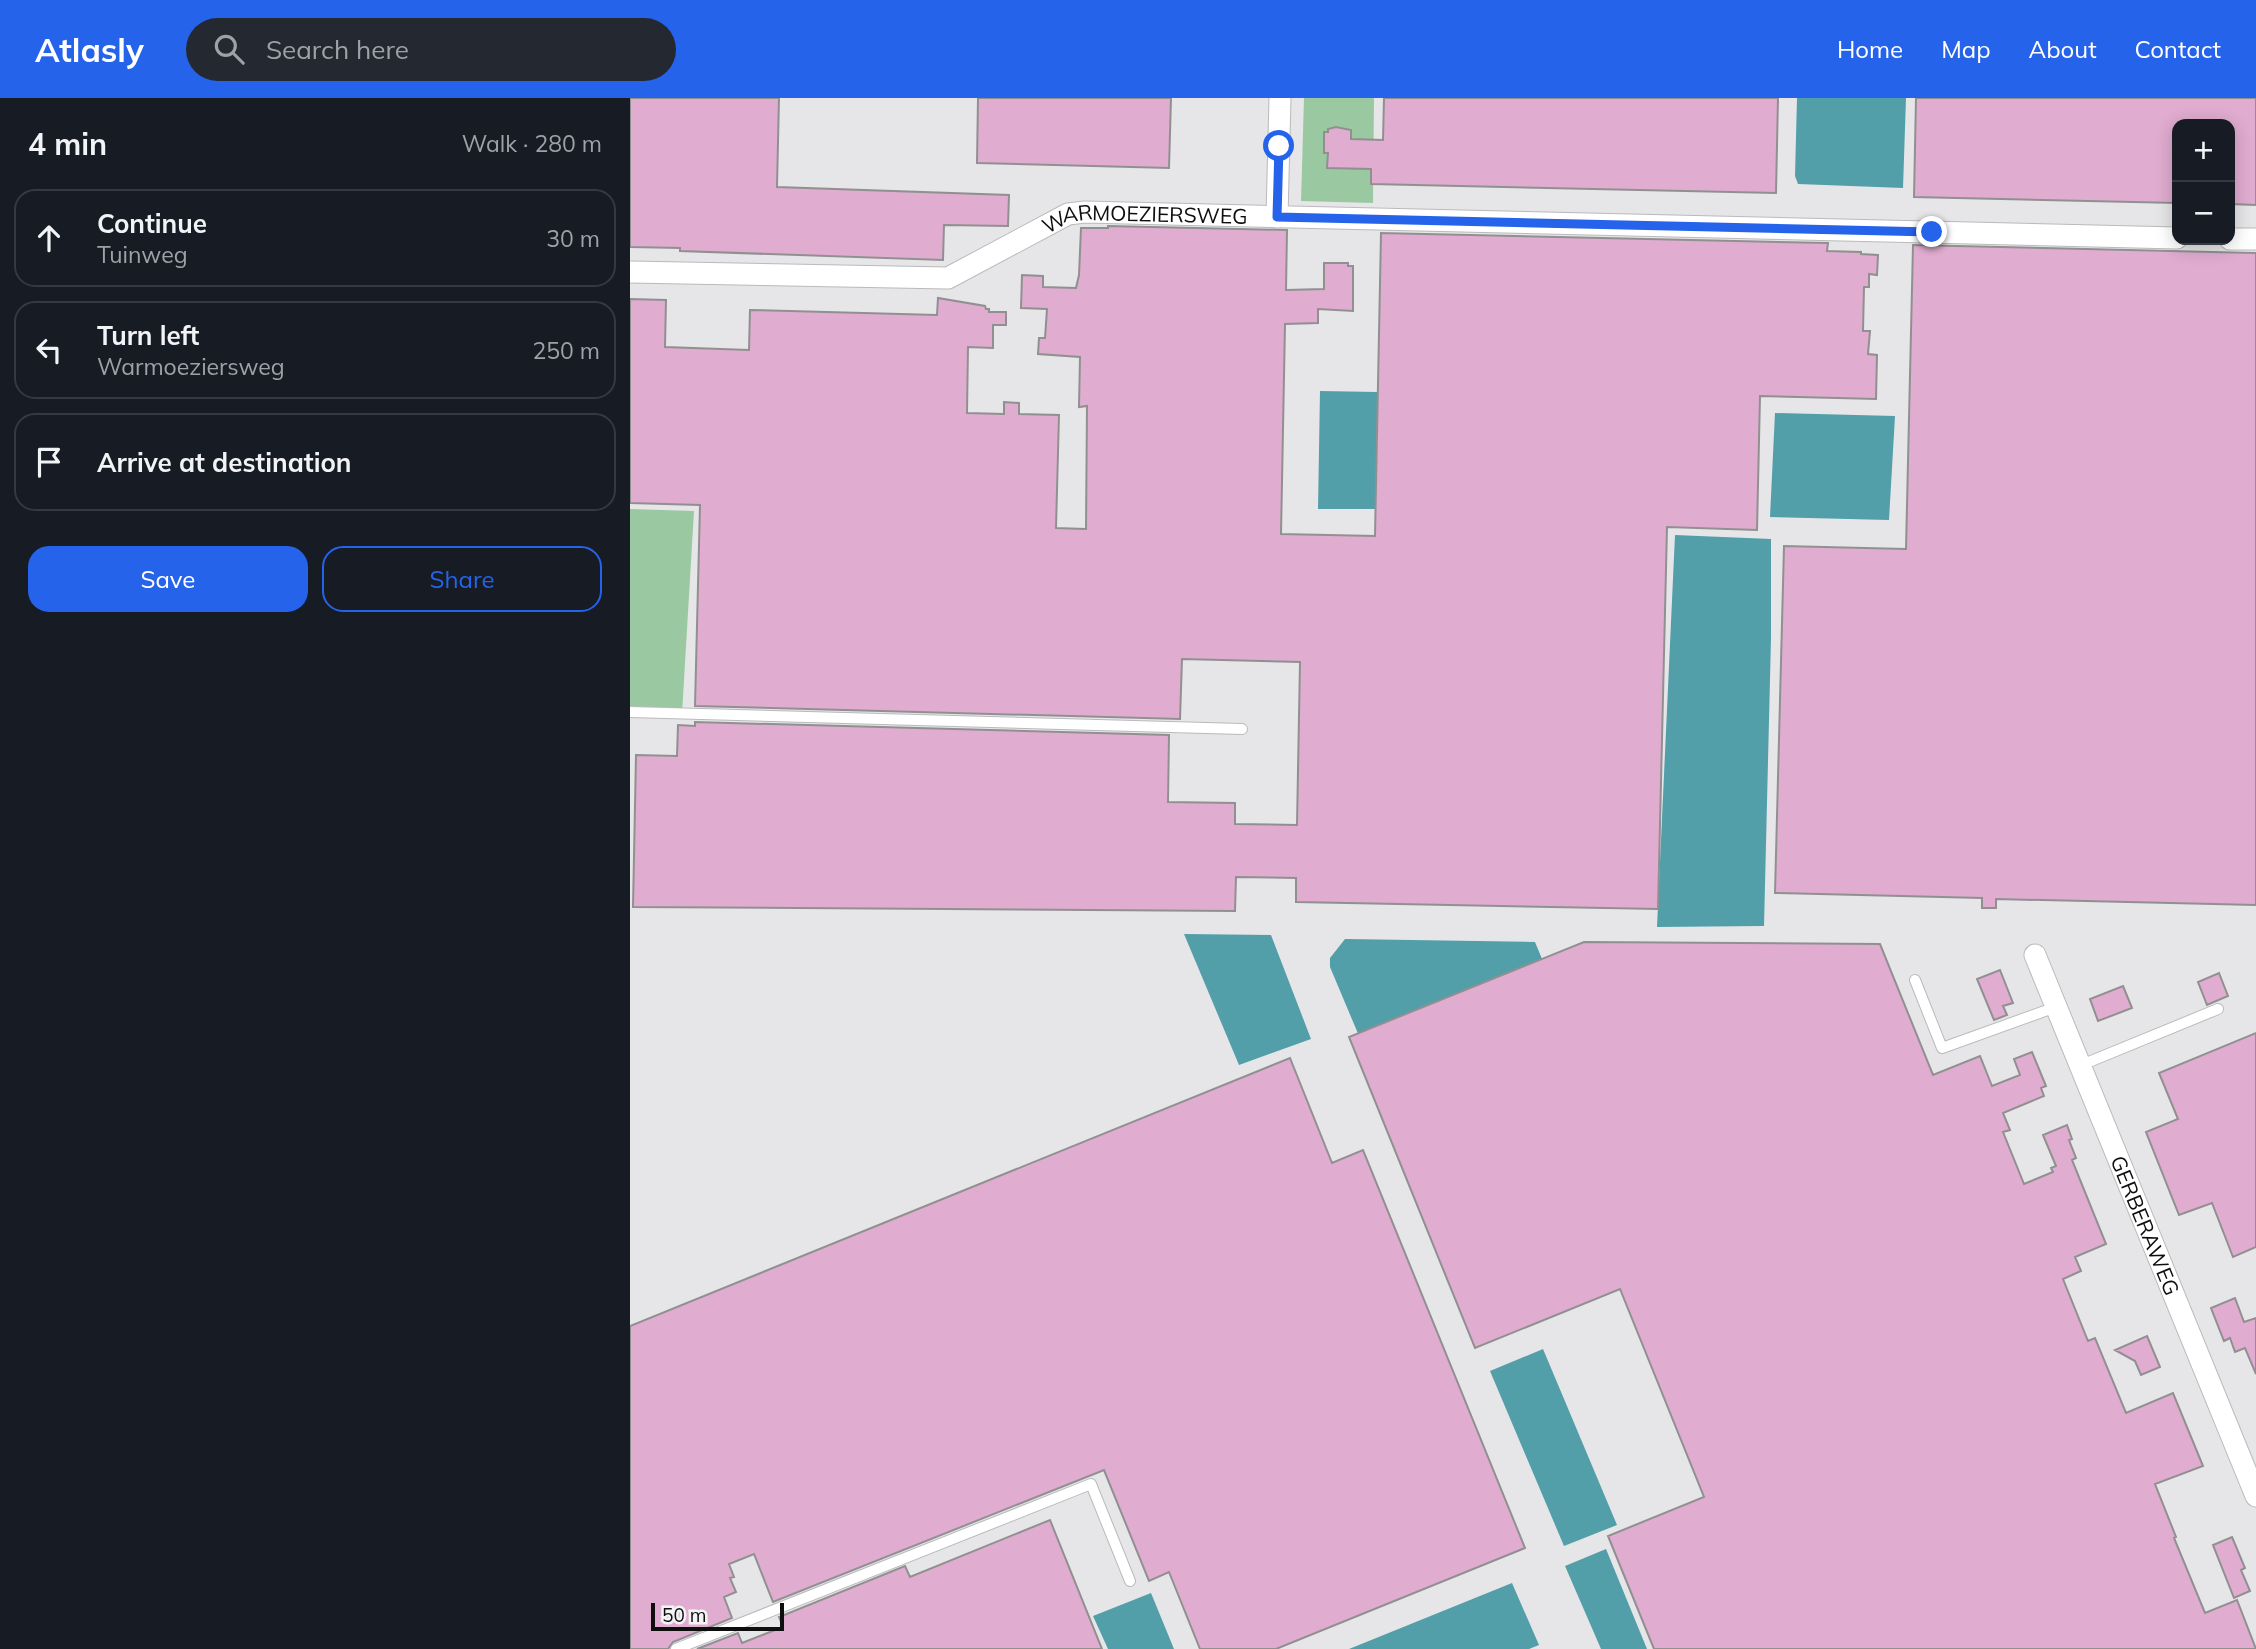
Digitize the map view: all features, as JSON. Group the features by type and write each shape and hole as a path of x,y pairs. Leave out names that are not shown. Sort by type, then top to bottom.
{"street":[{"path":"1277,217 1280,98"},
{"name":"WARMOEZIERSWEG","path":"630,272 948,278 1068,214 1085,212 2172,238"},
{"path":"2235,239 2256,239"},
{"name":"GERBERAWEG","path":"2035,955 2256,1496"}],"lane":[{"path":"630,712 1242,729"},
{"path":"1914,980 1942,1048 2056,1007"},
{"path":"2080,1066 2218,1009"},
{"path":"676,1649 1091,1484 1130,1581"}],"green space":[{"path":"1304,98 1374,98 1373,203 1301,201"},
{"path":"630,509 694,511 682,714 630,713"}],"water":[{"path":"1797,98 1906,98 1903,188 1798,184 1795,176"},
{"path":"1320,391 1377,392 1378,509 1318,509"},
{"path":"1775,413 1895,416 1889,520 1770,517"},
{"path":"1675,535 1771,539 1764,926 1657,927"},
{"path":"1184,934 1271,935 1311,1039 1239,1065"},
{"path":"1345,939 1535,942 1567,1019 1383,1093 1330,967 1330,958"},
{"path":"1543,1349 1617,1525 1564,1546 1490,1371"},
{"path":"1606,1549 1647,1649 1601,1649 1565,1566"},
{"path":"1512,1583 1539,1645 1529,1649 1349,1649"},
{"path":"1151,1593 1174,1649 1108,1649 1093,1616"}],"building":[{"path":"630,98 779,98 777,187 1009,195 1008,226 944,225 943,260 630,247"},
{"path":"978,98 1171,98 1169,168 977,163"},
{"path":"1384,98 1778,98 1776,193 1371,184 1371,169 1327,168 1328,153 1324,153 1324,132 1328,132 1328,129 1336,127 1351,130 1351,139 1383,140"},
{"path":"1916,98 2256,98 2256,205 2235,204 2235,119 2172,119 2172,203 1914,197"},
{"path":"1108,226 1287,230 1286,290 1324,289 1324,263 1348,263 1348,266 1353,266 1353,311 1318,309 1318,323 1285,324 1281,534 1375,536 1381,233 1828,243 1827,251 1878,255 1877,275 1869,274 1869,287 1864,287 1863,331 1870,331 1868,354 1877,355 1876,399 1760,396 1757,530 1667,527 1658,909 1296,902 1296,878 1236,877 1235,911 633,907 636,755 677,756 678,725 695,726 695,722 1169,735 1168,802 1235,803 1235,824 1297,825 1300,662 1182,659 1180,719 695,706 700,505 630,503 630,299 666,300 665,347 749,350 750,310 937,315 938,298 985,306 989,312 1006,312 1006,325 993,325 993,348 968,347 967,413 1004,414 1004,402 1019,403 1019,414 1059,415 1056,528 1086,529 1087,406 1079,407 1080,357 1038,354 1039,338 1045,338 1047,309 1021,308 1022,275 1043,276 1043,287 1076,288 1081,228"},
{"path":"1913,245 2256,253 2256,905 1996,899 1996,908 1982,908 1982,898 1775,893 1784,546 1906,549"},
{"path":"1584,942 1880,944 1933,1075 1980,1056 1992,1086 2020,1075 2014,1059 2032,1052 2046,1086 2041,1088 2044,1096 2003,1113 2010,1130 2003,1132 2024,1184 2053,1172 2051,1168 2056,1166 2043,1135 2067,1125 2076,1158 2072,1160 2106,1244 2075,1257 2081,1271 2063,1279 2088,1341 2095,1338 2126,1413 2173,1393 2203,1466 2155,1484 2205,1613 2237,1600 2256,1649 1654,1649 1608,1536 1704,1497 1620,1289 1475,1348 1349,1037"},
{"path":"2000,970 2013,1003 2003,1006 2007,1015 1994,1020 1977,979"},
{"path":"2219,973 2228,996 2207,1005 2198,982"},
{"path":"2123,986 2132,1008 2098,1021 2090,999"},
{"path":"2256,1033 2256,1247 2233,1257 2212,1203 2179,1215 2146,1132 2178,1119 2159,1073"},
{"path":"1290,1058 1332,1163 1363,1150 1525,1548 1276,1649 1200,1649 1169,1572 1149,1581 1104,1470 773,1602 754,1554 729,1564 734,1577 730,1578 736,1592 724,1597 732,1618 673,1642 668,1649 630,1649 630,1326"},
{"path":"2235,1298 2244,1322 2256,1318 2256,1374 2245,1348 2235,1352 2230,1338 2224,1341 2211,1308"},
{"path":"2147,1336 2160,1367 2141,1375 2135,1361 2115,1350"},
{"path":"1050,1520 1102,1649 697,1649 738,1633 742,1643 783,1627 779,1617 905,1566 910,1577"},
{"path":"2232,1537 2245,1568 2241,1570 2250,1591 2234,1598 2213,1545"}],"route":[{"path":"1279,146 1277,217 1932,232"}]}
